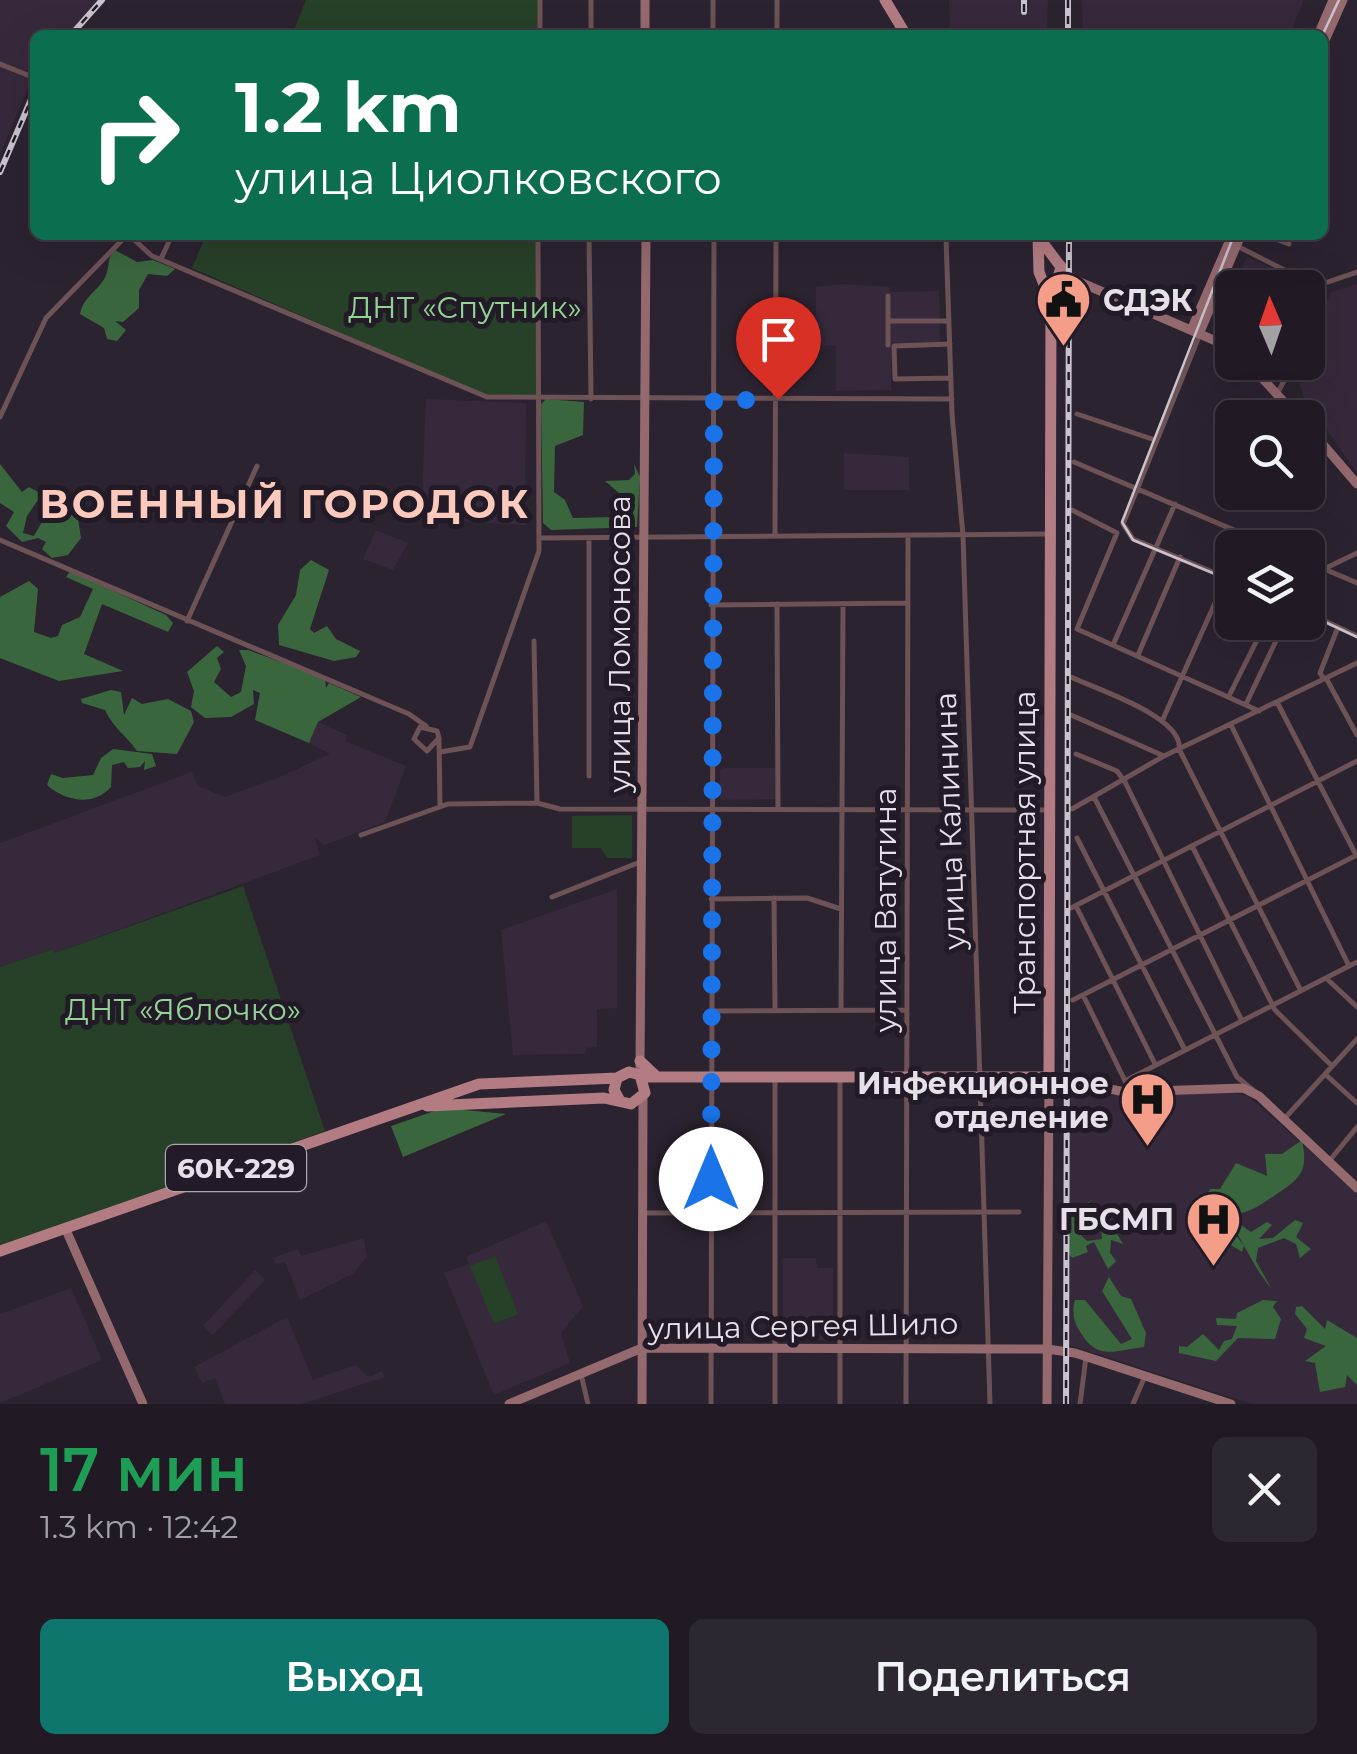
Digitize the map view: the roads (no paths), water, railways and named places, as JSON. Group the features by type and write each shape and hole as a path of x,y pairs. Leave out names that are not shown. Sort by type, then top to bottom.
{"main road":[{"path":"885,0 903,30"},
{"path":"1037,240 1038,269 1051,301"},
{"path":"1041,240 1059,261 1062,276 1051,301"},
{"path":"1038,269 1045,256 1059,261"},
{"path":"1038,269 1062,276"},
{"name":"Транспортная улица","path":"1049,1077 1051,301"},
{"path":"640,1057 656,1077"},
{"path":"418,1105 503,1081 611,1078 629,1072 643,1085"},
{"path":"418,1105 558,1098 623,1102 656,1077 1049,1077"},
{"path":"643,1085 678,1077"},
{"path":"611,1078 623,1102"},
{"name":"60К-229","path":"0,1252 418,1105"}],"street":[{"path":"540,0 540,30"},
{"path":"591,0 591,30"},
{"path":"645,0 646,30"},
{"path":"713,0 713,30"},
{"path":"777,0 777,30"},
{"path":"1320,30 1333,0"},
{"path":"1328,34 1343,0"},
{"path":"0,64 30,76"},
{"path":"0,417 46,318 123,240"},
{"path":"135,240 161,259 478,395 714,401 952,399"},
{"path":"161,259 170,240"},
{"path":"426,726 414,738 427,751 440,755 470,747 540,538 538,240"},
{"path":"589,240 592,399"},
{"name":"улица Ломоносова","path":"642,1404 640,1057 646,240"},
{"path":"711,1404 714,240"},
{"path":"774,536 778,399 776,240"},
{"name":"улица Калинина","path":"946,240 952,399 964,535 990,1404"},
{"path":"1215,572 1129,536 1123,518 1230,240"},
{"path":"1196,330 1239,240 1289,270"},
{"path":"1278,240 1289,244"},
{"path":"1325,283 1357,272"},
{"path":"1062,276 1215,340"},
{"path":"888,296 888,345"},
{"path":"888,321 949,321"},
{"path":"950,344 894,346 895,379 951,378"},
{"path":"1264,380 1282,400"},
{"path":"1277,394 1284,380"},
{"path":"1076,414 1156,440"},
{"path":"1325,447 1357,484"},
{"path":"1074,462 1237,530"},
{"path":"187,621 258,466"},
{"path":"1113,645 1175,504"},
{"path":"1072,510 1117,533 1077,629 1259,711"},
{"path":"540,538 1049,534"},
{"name":"улица Ватутина","path":"906,1404 908,536"},
{"path":"590,538 590,776"},
{"path":"0,540 394,707 426,726 439,738 440,806"},
{"path":"1326,568 1357,553"},
{"path":"1138,656 1180,557"},
{"path":"1326,568 1357,583"},
{"path":"711,605 908,603"},
{"path":"777,604 778,808"},
{"path":"841,1010 843,604"},
{"path":"1163,719 1215,609"},
{"path":"1325,621 1357,636"},
{"path":"1338,627 1320,673 1357,736"},
{"path":"1229,696 1257,640"},
{"path":"1246,704 1276,640"},
{"path":"534,641 537,803"},
{"path":"1072,809 1164,756 1357,662"},
{"path":"1071,678 1163,719 1180,736 1179,749 1302,990"},
{"path":"1073,1000 1357,856 1277,702"},
{"path":"1071,715 1164,756"},
{"path":"1230,726 1349,966"},
{"path":"427,751 439,738"},
{"path":"1076,754 1117,771 1124,782 1242,1021"},
{"path":"1156,1066 1074,907 1357,762"},
{"path":"1094,797 1237,1078 1252,1084 1259,1096 1357,1188"},
{"path":"360,835 440,806 537,803 560,809 1050,810"},
{"path":"1077,838 1185,1050"},
{"path":"1192,846 1272,1006 1332,1066"},
{"path":"552,898 642,862"},
{"path":"774,898 775,1011"},
{"path":"711,899 808,898 842,910"},
{"path":"1125,1081 1357,962"},
{"path":"1326,978 1357,1007"},
{"path":"1083,994 1130,1092"},
{"path":"711,1011 907,1010"},
{"path":"1284,1120 1357,1039"},
{"path":"611,1078 640,1057"},
{"path":"1325,1074 1357,1103"},
{"path":"1049,1077 1079,1086 1130,1092 1228,1087 1259,1096"},
{"name":"Транспортная улица","path":"1048,1404 1049,1077"},
{"path":"775,1078 775,1404"},
{"path":"840,1078 840,1404"},
{"name":"улица Ломоносова","path":"623,1102 638,1117 642,1144"},
{"path":"1329,1161 1357,1127"},
{"path":"642,1213 1019,1212"},
{"path":"66,1230 143,1404"},
{"name":"улица Сергея Шило","path":"509,1404 529,1400 642,1348 1047,1349 1145,1376 1196,1399 1230,1404"},
{"path":"1080,1404 1086,1357"},
{"path":"581,1374 588,1404"},
{"path":"1133,1404 1145,1376"}],"tram line":[{"path":"1325,30 1339,0"},
{"path":"1215,574 1133,540 1122,522 1232,240"},
{"path":"1325,622 1357,637"}],"railway":[{"path":"75,30 102,0"},
{"path":"1024,0 1024,12"},
{"path":"1068,0 1068,30"},
{"path":"0,172 30,102"},
{"path":"1066,1404 1069,240"}],"place":[{"name":"СДЭК","path":"1064,349"},
{"name":"Инфекционное отделение","path":"1148,1149"},
{"name":"ГБСМП","path":"1213,1268"}],"district":[{"name":"ВОЕННЫЙ ГОРОДОК","path":"285,503"}],"park label":[{"name":"ДНТ «Спутник»","path":"465,307"},
{"name":"ДНТ «Яблочко»","path":"183,1009"}]}
